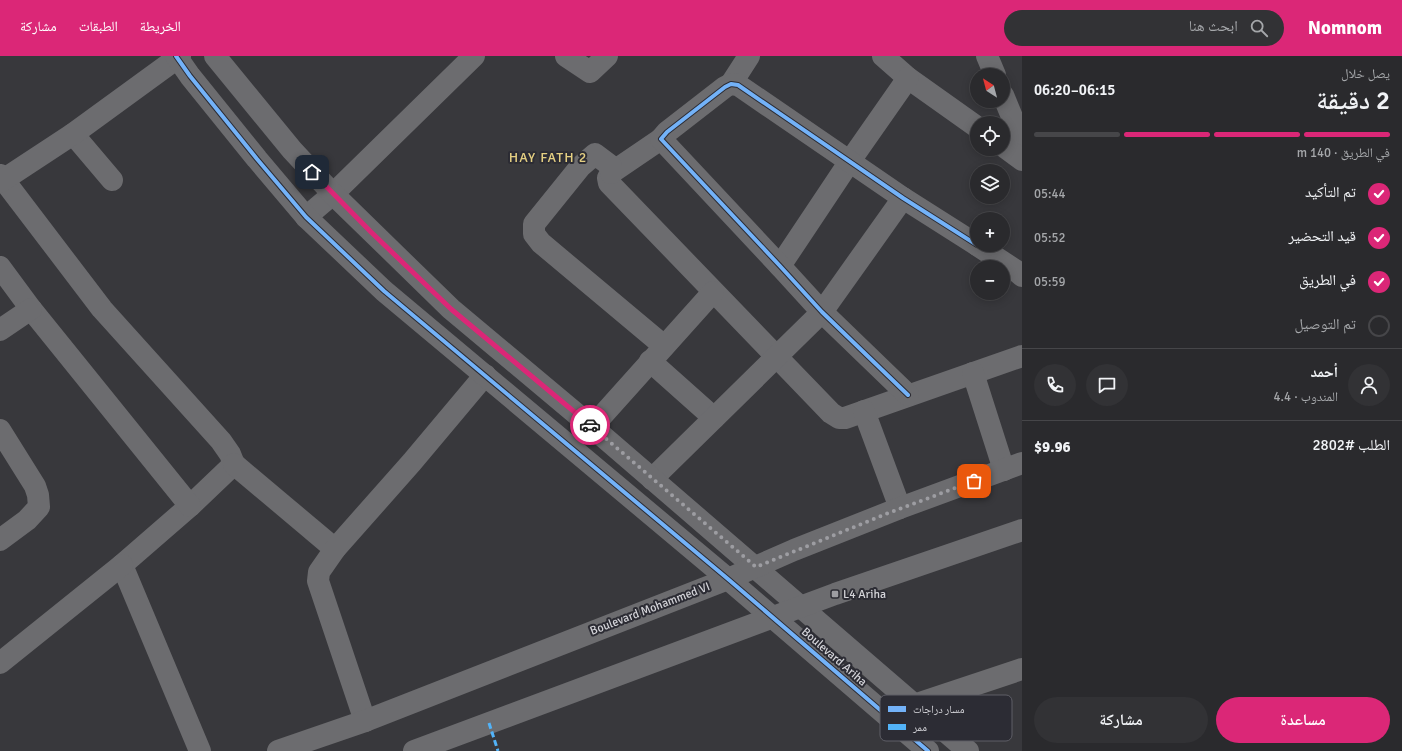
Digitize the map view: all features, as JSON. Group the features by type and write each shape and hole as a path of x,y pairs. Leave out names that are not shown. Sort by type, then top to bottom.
{"street":[{"name":"Boulevard Ariha","path":"215,56 292,150 332,194 451,309 756,567 903,695"},
{"path":"306,217 332,194 474,56"},
{"path":"566,56 590,72 607,56"},
{"path":"749,56 731,84 708,100 661,139 611,173 608,178 609,183 776,357 831,413 839,418 864,411 1022,356"},
{"path":"883,56 908,78 970,122"},
{"path":"987,56 992,68"},
{"name":"Boulevard Ariha","path":"178,57 190,76 306,217 384,291 728,579 880,710"},
{"path":"178,57 73,134 1,179 102,309 221,440 230,454 234,464 335,549"},
{"path":"780,266 850,161 908,78"},
{"path":"731,84 738,85 903,198 970,241"},
{"path":"1008,108 1022,140"},
{"path":"73,134 112,180"},
{"path":"661,139 822,312 908,395"},
{"path":"1010,151 1022,160"},
{"path":"611,173 611,166 595,154 580,167 534,224 534,234 541,243 657,354 714,418"},
{"path":"652,480 822,312 903,198"},
{"path":"989,252 1020,271"},
{"path":"0,267 31,309 190,506"},
{"path":"592,427 713,292"},
{"path":"0,330 31,309"},
{"path":"973,373 1013,467"},
{"path":"365,721 318,581 319,572 335,549 485,376"},
{"path":"864,411 900,508"},
{"path":"0,430 35,486 38,495 39,507 27,520 0,540"},
{"path":"0,663 122,565 190,506 234,464"},
{"name":"Boulevard Mohammed VI","path":"278,751 365,721 728,579 900,508 1013,467"},
{"path":"414,751 773,617 1022,530"},
{"path":"122,565 200,751"},
{"path":"944,695 1022,669"},
{"name":"Boulevard Ariha","path":"916,741 928,751"},
{"name":"Boulevard Ariha","path":"956,741 968,751"}],"marked path":[{"path":"489,723 498,751"}],"cycle path":[{"path":"176,56 190,76 257,159 306,217 384,291 728,579 880,710"},
{"path":"908,395 822,312 661,139 667,132 725,87 731,84 738,85 903,198 970,241"},
{"path":"916,741 928,751"}],"way so far":[{"path":"590,425 652,480 756,567 794,550 974,481"}],"place":[{"name":"L4 Ariha","path":"835,594"}],"district":[{"name":"HAY FATH 2","path":"548,157"}],"route":[{"path":"312,172 332,194 451,309 590,425"}]}
